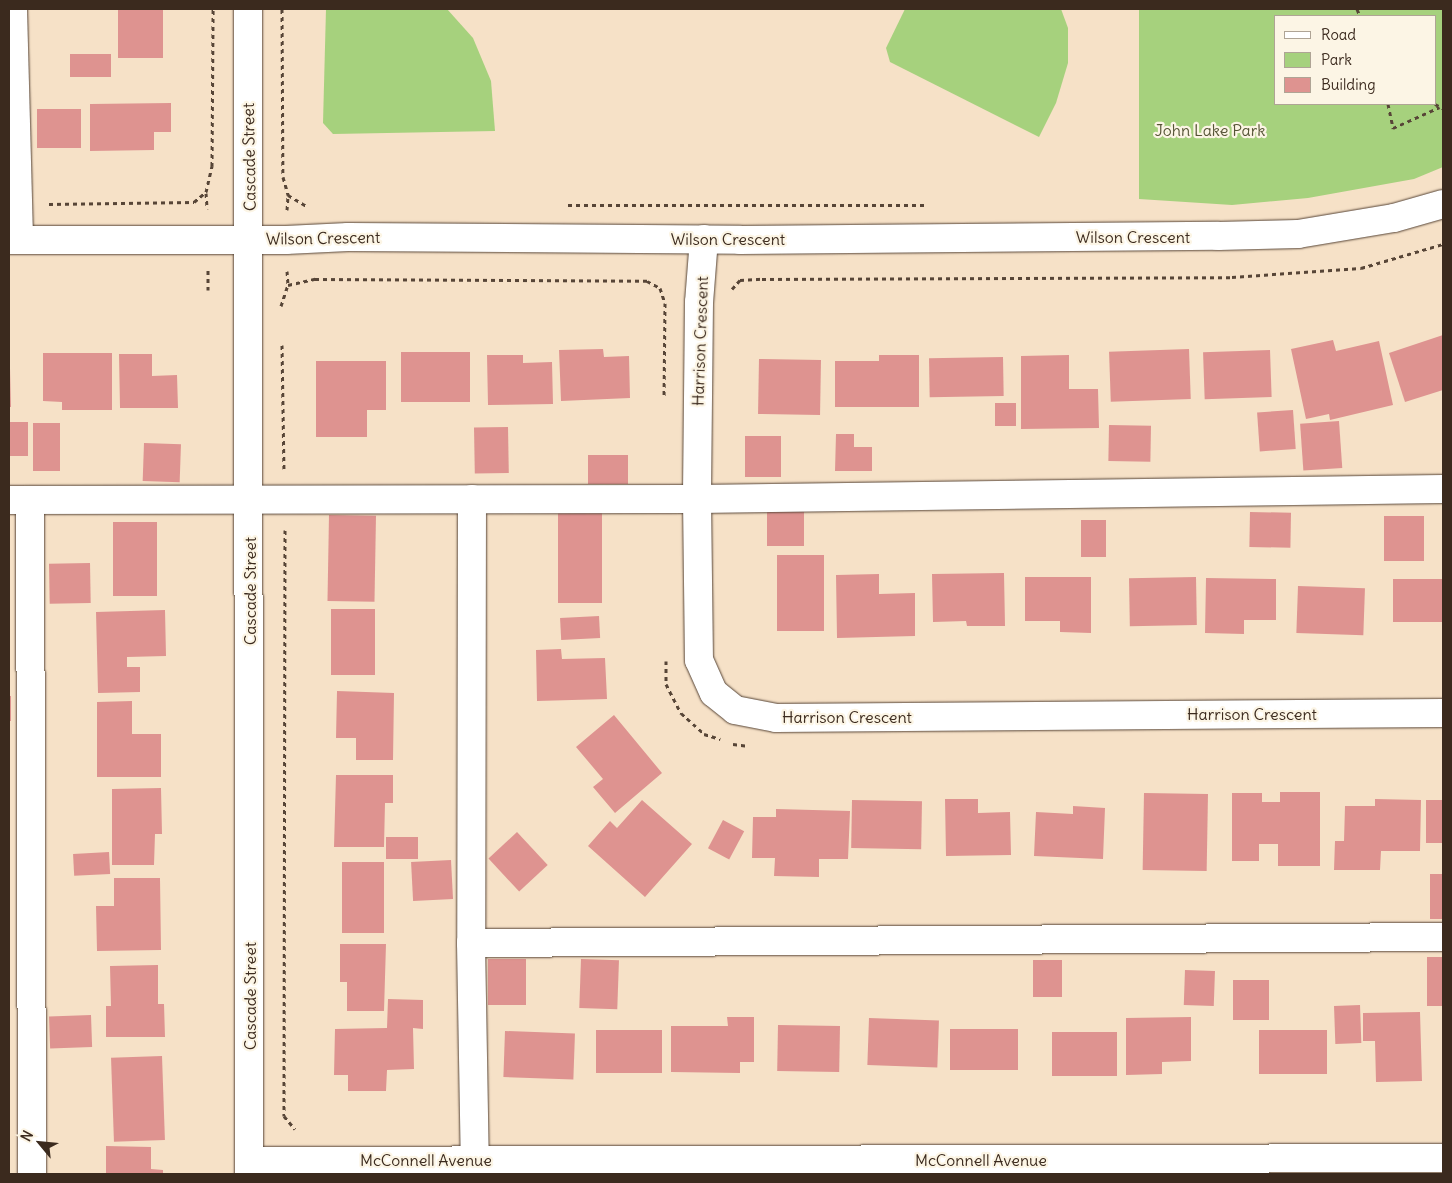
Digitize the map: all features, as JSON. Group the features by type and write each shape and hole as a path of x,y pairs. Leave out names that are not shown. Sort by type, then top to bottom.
{"street":[{"path":"12,9 18,204 14,240"},
{"name":"Cascade Street","path":"248,9 250,239 249,1167"},
{"name":"Wilson Crescent","path":"14,240 250,239 348,236 704,239 1298,234 1394,218 1443,204"},
{"name":"Harrison Crescent","path":"704,239 699,302 697,499 699,660 714,693 735,710 776,718 1443,712"},
{"path":"32,1174 20,500 250,502 472,499 697,499 1443,489"},
{"path":"472,499 471,943 476,1167"},
{"path":"471,943 1443,937"},
{"name":"McConnell Avenue","path":"249,1167 1227,1166 1443,1158"}],"path":[{"path":"18,204 194,202 206,192 212,166 213,9"},
{"path":"282,9 283,176 288,195 304,206 314,206"},
{"path":"1388,105 1394,128 1442,107"},
{"path":"562,205 927,205"},
{"path":"281,315 288,285 315,279 647,281 660,288 664,303 664,401"},
{"path":"282,334 285,501 284,1116 296,1129 302,1131"},
{"path":"666,655 666,684 682,713 704,734 742,746"}],"green space":[{"path":"326,9 447,9 473,38 491,81 495,131 333,134 323,123"},
{"path":"905,9 1061,9 1068,28 1068,63 1056,103 1039,137 890,62 886,48"},
{"name":"John Lake Park","path":"1139,9 1443,9 1443,167 1414,179 1308,198 1232,205 1139,199"}],"building":[{"path":"118,9 163,9 163,58 118,58"},
{"path":"70,54 111,54 111,77 70,77"},
{"path":"171,103 171,132 154,132 154,150 90,151 90,104"},
{"path":"37,109 81,109 81,148 37,148"},
{"path":"1443,335 1443,390 1405,402 1389,353"},
{"path":"1333,340 1336,351 1379,341 1393,405 1330,420 1329,414 1306,419 1291,349"},
{"path":"603,349 604,357 629,356 630,398 561,401 559,350"},
{"path":"1189,349 1191,399 1111,402 1109,352"},
{"path":"1270,350 1272,397 1205,399 1203,352"},
{"path":"401,352 470,352 470,402 401,402"},
{"path":"43,353 112,353 112,410 62,410 62,402 43,401"},
{"path":"119,354 152,354 152,376 177,375 178,408 120,408"},
{"path":"487,355 523,355 523,363 552,362 553,404 488,405"},
{"path":"879,355 919,355 919,407 835,407 835,361 879,361"},
{"path":"1069,355 1069,389 1098,389 1099,428 1021,429 1021,356"},
{"path":"1003,357 1004,396 930,397 929,358"},
{"path":"759,359 821,360 820,415 758,414"},
{"path":"316,361 386,361 386,410 367,410 367,437 316,437"},
{"path":"10,368 11,407 9,407"},
{"path":"995,403 1016,403 1016,426 995,426"},
{"path":"1293,410 1296,449 1260,451 1257,413"},
{"path":"1339,421 1342,468 1303,471 1300,424"},
{"path":"9,422 28,422 28,456 9,456"},
{"path":"33,423 60,423 60,471 33,471"},
{"path":"1109,425 1151,426 1150,462 1108,461"},
{"path":"508,427 509,473 475,474 474,428"},
{"path":"836,434 854,434 854,447 872,447 872,471 835,471"},
{"path":"745,436 781,436 781,477 745,477"},
{"path":"144,443 181,444 180,482 143,481"},
{"path":"588,455 628,455 628,484 588,484"},
{"path":"767,509 804,509 804,546 767,546"},
{"path":"1250,512 1291,513 1290,548 1249,547"},
{"path":"558,513 602,513 602,603 558,603"},
{"path":"329,515 376,516 374,602 327,601"},
{"path":"1384,516 1424,516 1424,561 1384,561"},
{"path":"1081,520 1106,520 1106,557 1081,557"},
{"path":"113,522 157,522 157,596 113,596"},
{"path":"777,555 824,555 824,631 777,631"},
{"path":"90,563 91,603 50,604 49,564"},
{"path":"1004,573 1005,626 967,626 966,621 933,622 932,574"},
{"path":"879,574 879,594 915,593 915,636 837,638 836,575"},
{"path":"1025,577 1091,577 1091,633 1060,632 1060,621 1025,621"},
{"path":"1196,577 1197,625 1130,626 1129,578"},
{"path":"1206,578 1276,579 1276,620 1244,620 1244,634 1205,633"},
{"path":"1393,579 1443,579 1443,622 1393,622"},
{"path":"1298,586 1365,588 1363,635 1296,633"},
{"path":"331,609 375,609 375,675 331,675"},
{"path":"165,610 166,656 127,657 127,667 140,667 140,692 98,693 96,612"},
{"path":"599,616 600,638 561,640 560,618"},
{"path":"561,649 562,659 605,658 607,699 537,701 536,650"},
{"path":"337,691 394,693 393,760 356,760 356,738 336,738"},
{"path":"9,696 11,696 11,721 9,721"},
{"path":"132,701 132,734 161,734 161,777 97,777 97,702"},
{"path":"614,715 662,773 615,813 593,787 603,779 576,747"},
{"path":"336,775 393,775 393,803 385,803 384,847 334,847"},
{"path":"161,788 162,834 155,834 154,865 112,865 112,789"},
{"path":"1280,792 1320,792 1320,866 1278,866 1278,844 1259,844 1259,861 1232,861 1232,793 1262,793 1262,802 1280,802"},
{"path":"1144,793 1208,794 1207,871 1143,870"},
{"path":"945,799 978,799 978,813 1010,812 1011,855 946,856"},
{"path":"1375,799 1421,800 1420,851 1381,851 1380,870 1334,870 1335,841 1344,841 1345,806 1375,806"},
{"path":"642,800 692,844 645,897 588,846 610,821 617,828"},
{"path":"852,800 922,801 921,849 851,848"},
{"path":"1426,800 1443,800 1443,843 1426,843"},
{"path":"1073,806 1105,808 1103,859 1034,856 1036,812 1073,814"},
{"path":"776,809 850,811 848,859 819,859 819,877 774,876 775,858 752,858 753,817 776,817"},
{"path":"723,820 744,831 729,860 708,848"},
{"path":"517,832 548,865 519,892 488,859"},
{"path":"386,837 418,837 418,859 386,859"},
{"path":"109,852 110,874 74,876 73,854"},
{"path":"451,860 453,899 413,901 411,862"},
{"path":"342,862 384,862 384,933 342,933"},
{"path":"1430,874 1443,874 1443,919 1430,919"},
{"path":"114,878 160,878 161,950 97,951 96,906 114,906"},
{"path":"340,944 386,944 384,1011 347,1011 347,982 340,982"},
{"path":"1427,957 1443,957 1443,1006 1427,1006"},
{"path":"488,959 526,959 526,1005 488,1005"},
{"path":"581,959 619,960 617,1009 579,1008"},
{"path":"1033,960 1062,960 1062,997 1033,997"},
{"path":"158,965 158,1004 164,1004 165,1037 106,1037 106,1006 111,1006 110,966"},
{"path":"1185,970 1215,971 1214,1006 1184,1005"},
{"path":"1233,980 1269,980 1269,1020 1233,1020"},
{"path":"388,999 423,1000 423,1029 413,1028 414,1069 387,1070 386,1091 348,1091 348,1075 334,1075 335,1029 387,1028"},
{"path":"1360,1005 1361,1043 1335,1044 1334,1006"},
{"path":"1420,1012 1422,1081 1376,1082 1375,1041 1363,1041 1363,1013"},
{"path":"91,1015 92,1047 50,1048 49,1016"},
{"path":"727,1017 754,1017 754,1062 740,1062 740,1073 671,1072 671,1026 728,1026"},
{"path":"1191,1017 1191,1061 1162,1062 1162,1074 1126,1075 1126,1018"},
{"path":"869,1018 939,1020 937,1067 867,1065"},
{"path":"778,1025 840,1026 839,1072 777,1071"},
{"path":"950,1029 1018,1029 1018,1070 950,1070"},
{"path":"596,1030 662,1030 662,1073 596,1073"},
{"path":"1259,1030 1327,1030 1327,1074 1259,1074"},
{"path":"505,1031 575,1033 573,1079 503,1077"},
{"path":"1052,1032 1117,1032 1117,1076 1052,1076"},
{"path":"162,1056 165,1140 114,1142 111,1058"},
{"path":"106,1146 151,1147 151,1169 163,1170 163,1174 106,1174"}]}
